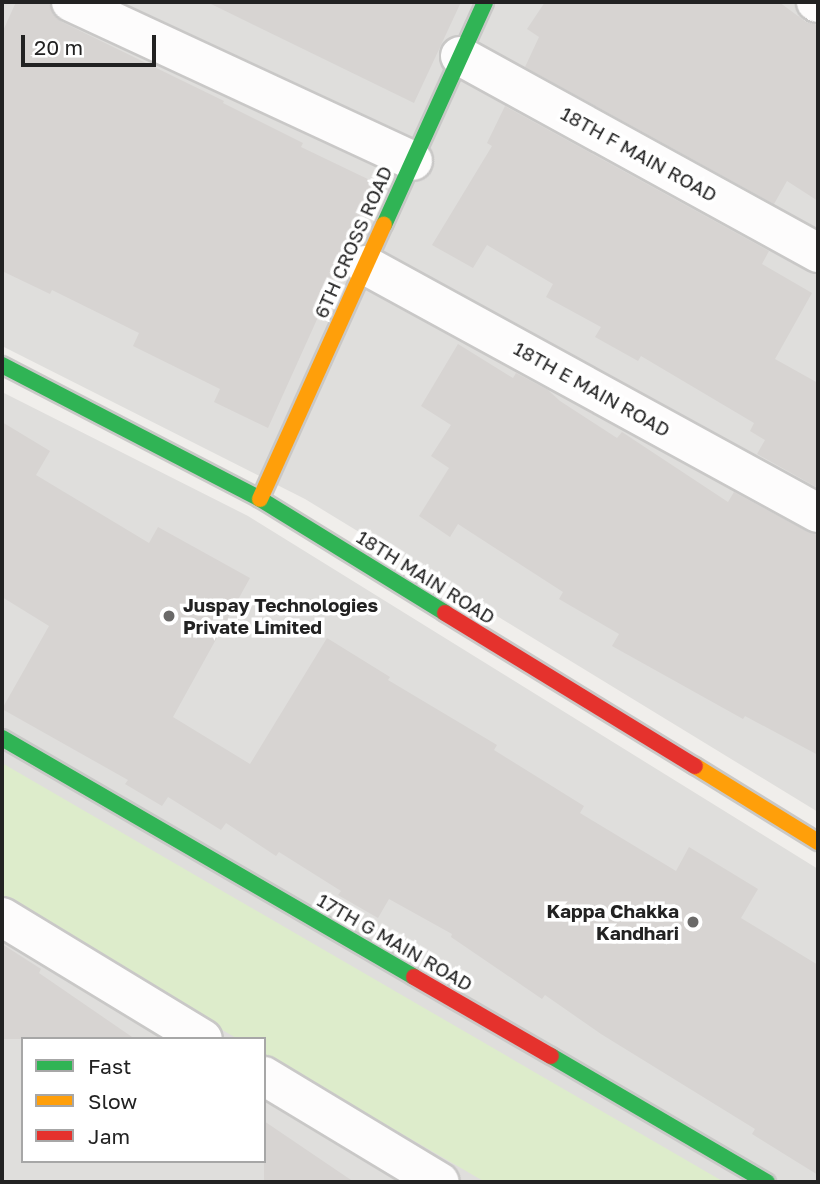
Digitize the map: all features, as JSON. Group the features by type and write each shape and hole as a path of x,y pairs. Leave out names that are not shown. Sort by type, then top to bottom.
{"street":[{"path":"71,2 413,161"},
{"name":"6TH CROSS ROAD","path":"260,499 485,2"},
{"name":"18TH F MAIN ROAD","path":"460,56 818,253"},
{"name":"18TH E MAIN ROAD","path":"365,265 818,513"},
{"name":"18TH MAIN ROAD","path":"2,365 260,499 818,842"},
{"name":"17TH G MAIN ROAD","path":"2,738 767,1182"},
{"path":"2,917 200,1037"},
{"path":"266,1077 440,1182"}],"shaded area":[{"path":"2,2 818,2 818,812 305,499 2,346"},
{"path":"2,392 248,516 818,869 818,1182 2,1182"}],"green space":[{"path":"2,763 724,1182 485,1182 266,1055 266,1037 235,1037 2,902"}],"building":[{"path":"16,2 50,2 53,14 62,22 224,101 223,103 303,143 301,147 376,183 268,428 214,402 220,389 133,346 139,333 52,290 50,294 2,271 2,33"},
{"path":"207,2 461,2 414,103"},
{"path":"545,2 779,2 806,22 818,25 818,201 787,181 774,204 525,67 539,37 527,29"},
{"path":"505,106 769,251 762,264 812,293 775,359 818,383 818,488 757,454 765,440 750,431 754,423 641,356 638,361 595,337 601,327 546,297 553,284 487,245 473,268 432,245 492,146 487,143"},
{"path":"458,344 513,378 516,373 548,390 560,401 617,438 622,432 728,502 734,492 818,535 818,755 745,716 743,719 612,646 619,634 559,599 563,592 458,524 450,537 419,516 449,468 431,456 451,425 421,406"},
{"path":"2,422 50,451 36,475 149,543 158,527 250,578 173,717 250,764 327,638 390,677 388,680 497,745 494,750 584,806 580,813 676,871 689,847 758,889 741,918 818,965 818,1175 752,1134 755,1129 601,1034 545,995 542,999 451,937 452,934 389,899 378,918 338,895 341,891 279,852 276,856 226,823 221,830 168,797 162,806 125,784 128,780 2,709 49,626 2,597"},
{"path":"2,944 41,969 39,973 132,1037 21,1037 2,1039"},
{"path":"266,1122 354,1182 264,1182"}],"traffic: fast":[{"path":"384,225 485,2"},
{"path":"2,365 260,499 445,613"},
{"path":"2,738 414,977"},
{"path":"551,1056 767,1182"}],"traffic: slow":[{"path":"260,499 384,225"},
{"path":"695,766 818,842"}],"traffic: jam":[{"path":"445,613 695,766"},
{"path":"414,977 551,1056"}],"place":[{"name":"Juspay Technologies Private Limited","path":"169,616"},
{"name":"Kappa Chakka Kandhari","path":"693,922"}]}
